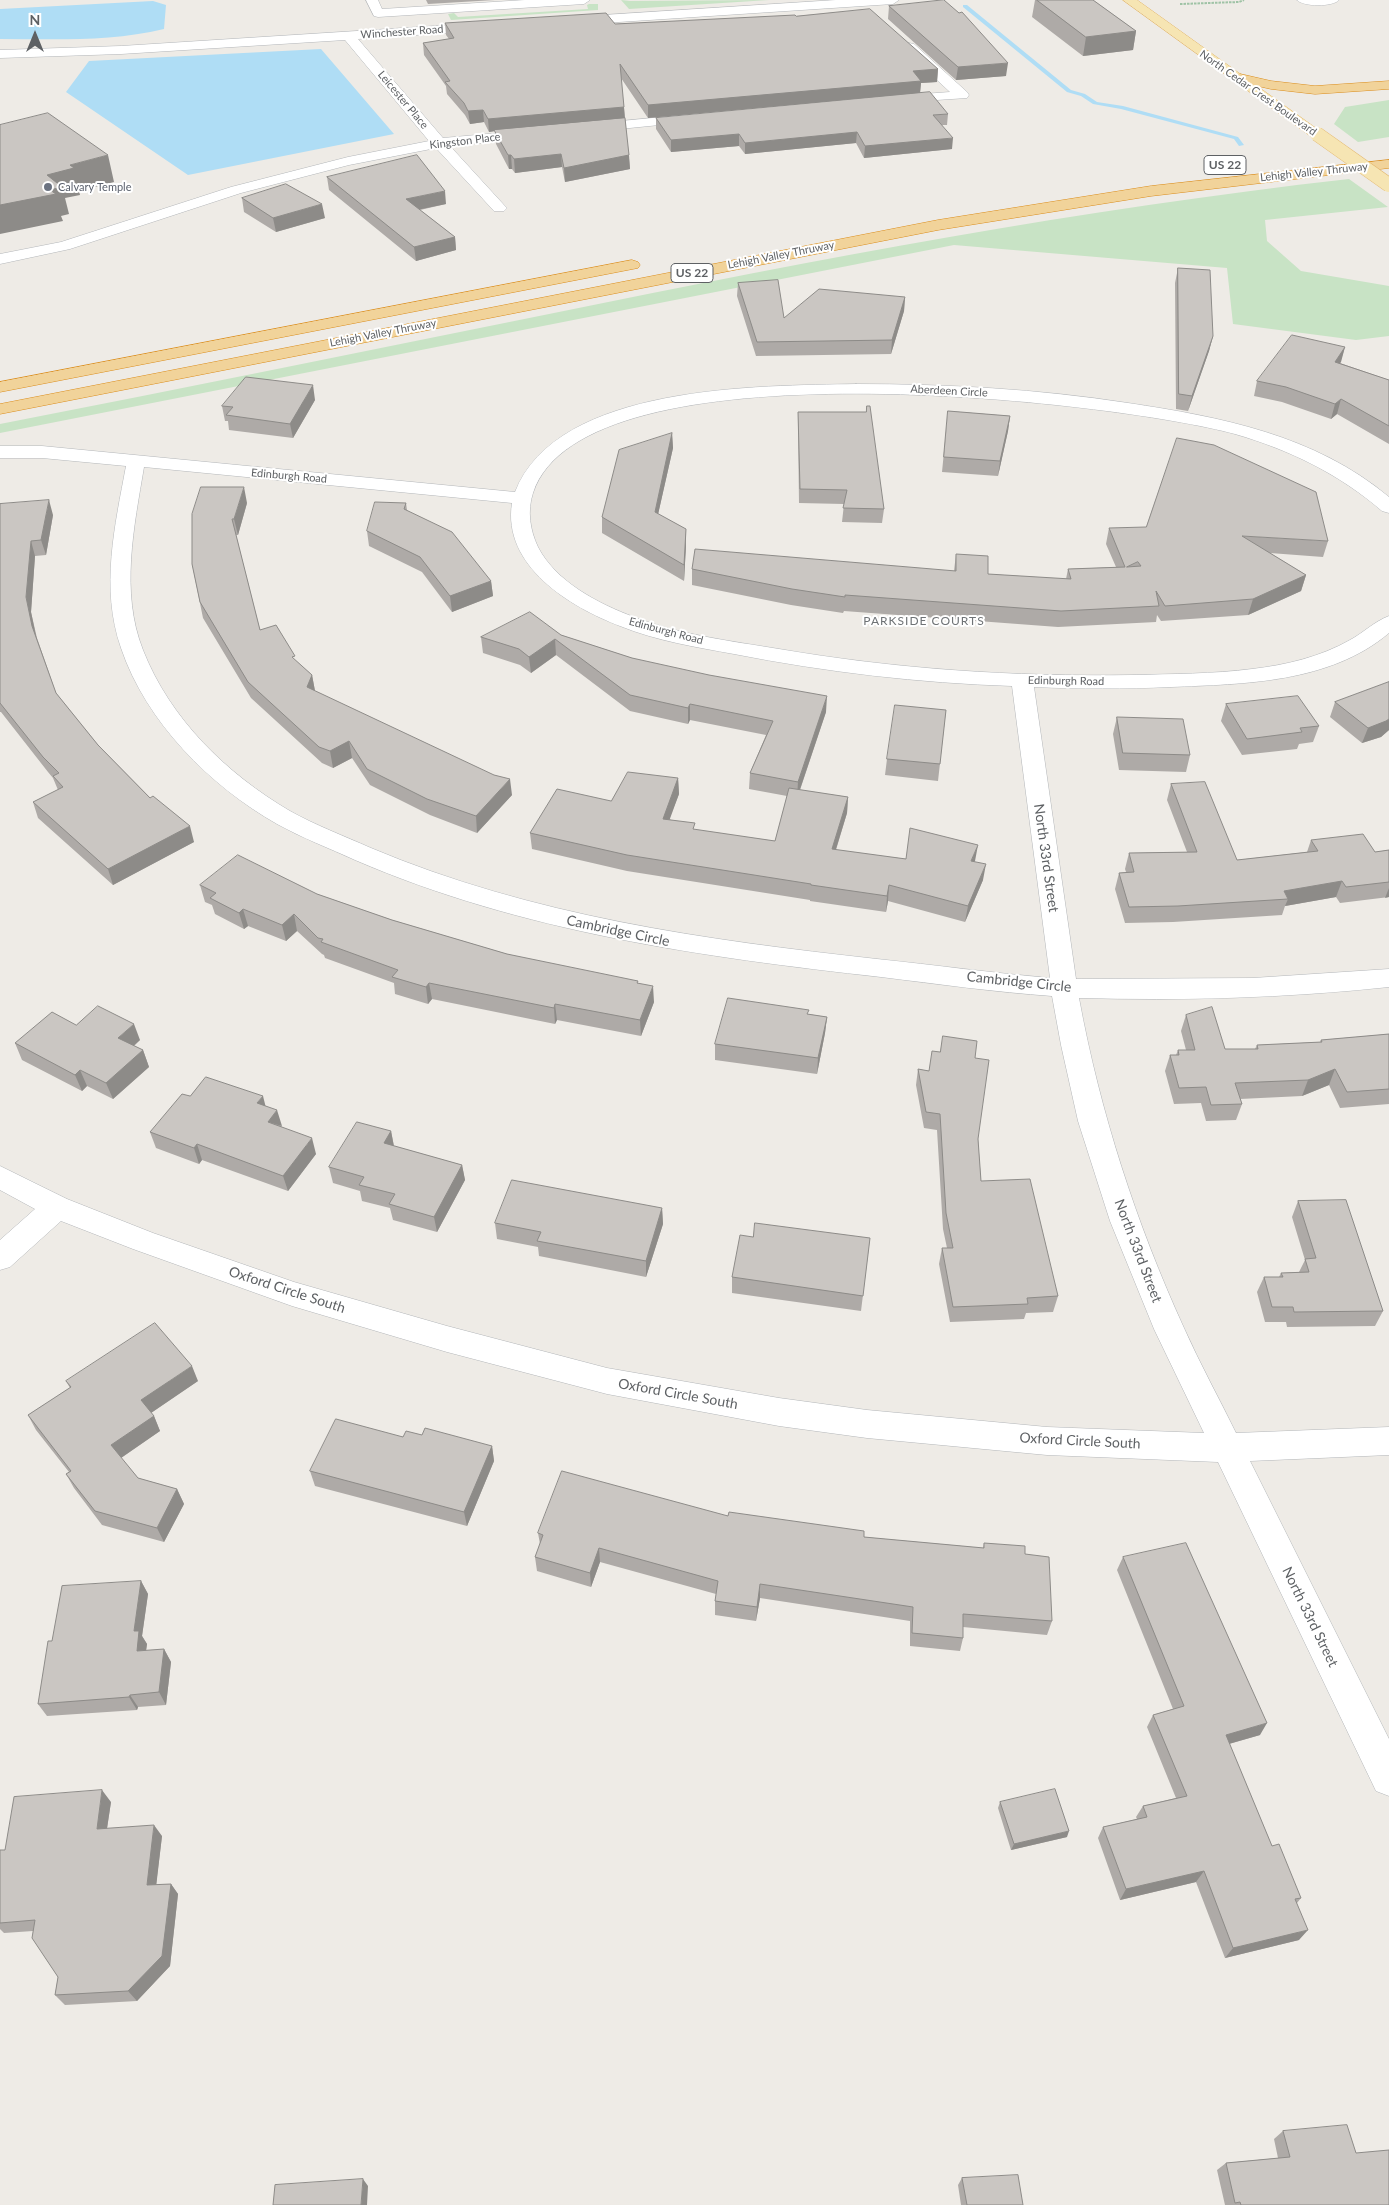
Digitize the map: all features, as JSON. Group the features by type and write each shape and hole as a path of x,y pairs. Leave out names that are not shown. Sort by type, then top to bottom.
{"highway":[{"path":"1236,77 1271,85 1315,90 1389,86"},
{"path":"1275,105 1306,97 1389,86"},
{"path":"1275,105 1299,104 1389,93"},
{"name":"Lehigh Valley Thruway","path":"1326,154 1363,150"},
{"name":"Lehigh Valley Thruway","path":"0,409 947,223 1151,191 1389,164"},
{"name":"Lehigh Valley Thruway","path":"0,387 644,263"}],"main road":[{"name":"North Cedar Crest Boulevard","path":"1128,0 1389,185"}],"street":[{"path":"372,0 378,13 584,0"},
{"path":"560,22 893,0"},
{"path":"1303,0 1333,0"},
{"path":"860,2 874,15"},
{"path":"610,6 617,18"},
{"path":"428,10 437,30"},
{"name":"Winchester Road","path":"0,54 121,50 494,26"},
{"name":"Leicester Place","path":"348,35 440,143 499,208"},
{"path":"883,102 962,95 896,35"},
{"path":"578,129 706,117"},
{"name":"Kingston Place","path":"0,259 64,246 236,190 302,172 440,143 548,132"},
{"name":"Aberdeen Circle","path":"522,498 530,478 545,459 565,442 597,425 650,407 684,400 760,393 831,389 911,389 1072,400 1152,412 1240,430 1291,446 1318,458 1366,486 1389,507"},
{"name":"Edinburgh Road","path":"0,452 42,452 522,498 521,525 526,543 537,561 557,582 585,602 612,616 642,627 719,645 802,660 877,670 1022,680 1136,681 1205,679 1270,673 1320,662 1355,647 1378,633 1389,622"},
{"name":"Cambridge Circle","path":"136,462 120,560 119,597 127,635 142,673 164,711 196,748 236,784 282,817 373,860 439,884 509,906 583,925 660,940 741,952 1064,988 1239,988 1389,978"},
{"name":"North 33rd Street","path":"1022,680 1064,988 1074,1045 1092,1121 1125,1221 1169,1329 1389,1778"},
{"name":"Oxford Circle South","path":"0,1177 57,1207 143,1241 292,1294 447,1339 607,1381 779,1412 867,1424 1047,1441 1228,1448 1389,1441"},
{"path":"0,1258 57,1207"}],"path":[{"path":"1141,9 1173,5 1239,2 1244,0"}],"green space":[{"path":"621,0 630,1 769,0 629,9"},
{"path":"598,4 598,10 451,20 448,14 454,13 458,17 588,9 587,5"},
{"path":"1389,100 1389,137 1358,142 1334,124 1345,107"},
{"path":"1349,179 1388,207 1265,220 1267,241 1301,271 1389,286 1389,336 1356,340 1233,324 1227,268 954,245 0,433 0,424 850,255 1049,220 1249,191"}],"water":[{"path":"153,1 166,5 164,29 103,38 0,39 0,9"},
{"path":"321,49 394,134 188,175 66,92 89,61"}],"building":[{"path":"944,0 959,13 962,12 1008,63 958,67 889,6"},
{"path":"1037,0 1093,0 1136,31 1086,37"},
{"path":"870,9 938,69 913,71 921,81 648,105 620,64 624,107 488,119 483,110 468,111 464,103 445,82 450,81 423,43 454,38 445,23 606,13 615,24 796,16"},
{"path":"930,92 948,114 933,115 953,138 865,146 857,132 745,143 739,134 671,140 656,118"},
{"path":"48,113 108,155 70,165 74,168 47,175 62,187 50,190 56,194 0,205 0,125"},
{"path":"625,118 629,155 564,168 561,154 514,159 511,155 508,155 494,130"},
{"path":"417,155 445,191 406,199 455,237 414,247 327,177"},
{"path":"286,184 322,204 273,218 242,198"},
{"path":"1178,268 1210,270 1213,336 1192,396 1179,394"},
{"path":"778,280 784,318 819,289 905,297 892,340 757,342 738,283"},
{"path":"1292,335 1345,347 1335,362 1389,380 1389,426 1341,399 1335,404 1286,387 1257,381"},
{"path":"246,377 313,385 290,424 226,415 233,407 222,406"},
{"path":"867,406 870,406 884,509 843,508 847,490 800,489 798,412 866,412"},
{"path":"948,411 1010,416 1000,461 944,457"},
{"path":"672,433 655,512 686,529 684,565 602,517 619,450"},
{"path":"1177,438 1214,445 1316,492 1328,541 1242,536 1306,575 1253,599 1165,606 1156,591 1159,606 1061,611 845,595 845,597 792,589 692,569 695,549 956,571 956,554 988,556 988,574 1071,579 1068,569 1125,567 1109,528 1146,527","holes":["1138,562 1141,566 1127,567"]},
{"path":"201,487 244,487 234,519 232,519 260,630 276,625 295,656 292,657 312,675 307,687 494,775 510,779 476,816 427,799 367,769 349,741 330,751 319,747 248,682 200,602 192,564 192,514"},
{"path":"49,500 41,540 31,541 26,597 32,626 56,693 98,745 150,798 153,796 190,826 108,869 33,802 63,787 53,776 59,773 43,757 0,703 0,504"},
{"path":"375,502 406,503 404,509 452,532 491,581 450,596 420,557 367,531"},
{"path":"530,612 561,635 632,658 709,675 827,696 798,782 750,773 773,721 690,704 688,708 630,695 555,639 529,657 519,649 481,637"},
{"path":"1389,682 1389,719 1368,728 1335,702"},
{"path":"1298,696 1319,726 1300,728 1302,732 1247,739 1226,704"},
{"path":"895,705 946,710 940,764 887,759"},
{"path":"1117,717 1183,719 1190,755 1123,753"},
{"path":"628,772 678,778 663,819 695,823 693,829 775,841 789,788 848,797 832,849 906,859 910,828 978,845 971,861 986,864 968,906 889,885 887,896 811,885 627,855 530,833 557,789 611,801"},
{"path":"1205,782 1237,860 1318,851 1311,840 1363,834 1375,852 1389,850 1389,882 1346,887 1342,881 1284,891 1288,899 1129,907 1119,873 1134,872 1129,853 1197,852 1171,784"},
{"path":"238,855 317,894 392,920 507,954 638,981 637,983 653,986 640,1020 555,1004 554,1008 429,983 426,987 392,977 398,970 321,942 323,939 318,938 294,914 282,925 243,909 239,913 210,898 216,893 200,885"},
{"path":"728,998 809,1010 807,1014 827,1017 818,1058 715,1044"},
{"path":"98,1006 134,1024 118,1038 143,1050 106,1083 80,1070 75,1075 15,1043 52,1012 76,1025"},
{"path":"1212,1007 1225,1049 1258,1049 1257,1045 1322,1042 1321,1040 1389,1034 1389,1089 1347,1092 1335,1069 1308,1080 1235,1083 1242,1104 1211,1105 1206,1087 1179,1088 1170,1055 1179,1055 1178,1050 1195,1050 1186,1015"},
{"path":"943,1036 977,1041 975,1058 989,1060 978,1139 981,1181 1030,1179 1058,1296 1027,1298 1028,1304 953,1307 942,1248 953,1248 946,1213 940,1114 926,1112 918,1069 929,1071 932,1051 940,1052"},
{"path":"206,1077 263,1096 257,1103 277,1110 268,1122 312,1138 283,1176 197,1144 194,1148 150,1132 182,1094 190,1096"},
{"path":"357,1122 391,1131 384,1143 462,1165 434,1217 389,1204 395,1194 359,1185 364,1177 329,1167"},
{"path":"512,1180 662,1208 646,1261 537,1241 541,1232 495,1223"},
{"path":"1346,1200 1383,1311 1294,1312 1293,1307 1272,1307 1264,1277 1283,1277 1281,1273 1309,1272 1305,1259 1316,1258 1298,1201"},
{"path":"755,1223 870,1238 863,1296 732,1277 740,1235 753,1237"},
{"path":"155,1323 192,1366 141,1400 154,1416 111,1445 138,1478 177,1489 157,1528 95,1511 66,1474 71,1471 28,1415 71,1387 66,1381"},
{"path":"336,1419 403,1437 406,1431 422,1435 425,1428 492,1446 464,1512 310,1471"},
{"path":"562,1471 728,1516 729,1512 864,1531 864,1537 984,1548 984,1543 1025,1546 1025,1554 1049,1557 1052,1621 963,1614 963,1638 912,1633 913,1607 760,1584 757,1607 715,1601 718,1581 599,1548 590,1573 535,1557 543,1535 538,1533"},
{"path":"1186,1543 1267,1723 1226,1735 1272,1846 1279,1844 1301,1898 1295,1899 1308,1930 1233,1948 1204,1871 1126,1889 1103,1827 1147,1817 1143,1806 1187,1796 1153,1715 1184,1706 1123,1557"},
{"path":"141,1581 134,1631 139,1631 137,1651 164,1649 159,1692 130,1695 129,1697 38,1704 48,1641 52,1641 62,1586"},
{"path":"1055,1789 1069,1831 1014,1844 1000,1802"},
{"path":"102,1790 97,1829 154,1825 147,1885 171,1884 162,1956 128,1991 55,1995 58,1977 32,1938 35,1920 0,1923 0,1850 5,1850 14,1797"},
{"path":"1347,2125 1356,2153 1389,2150 1389,2205 1241,2205 1240,2202 1235,2203 1226,2163 1290,2157 1283,2131"},
{"path":"1018,2175 1023,2205 967,2205 962,2178"},
{"path":"363,2179 361,2205 273,2205 275,2185"}],"waterway":[{"path":"965,6 1069,91 1083,95 1095,103 1121,107 1236,138 1241,145"}],"place":[{"name":"Calvary Temple","path":"48,187"}],"district":[{"name":"PARKSIDE COURTS","path":"924,621"}]}
